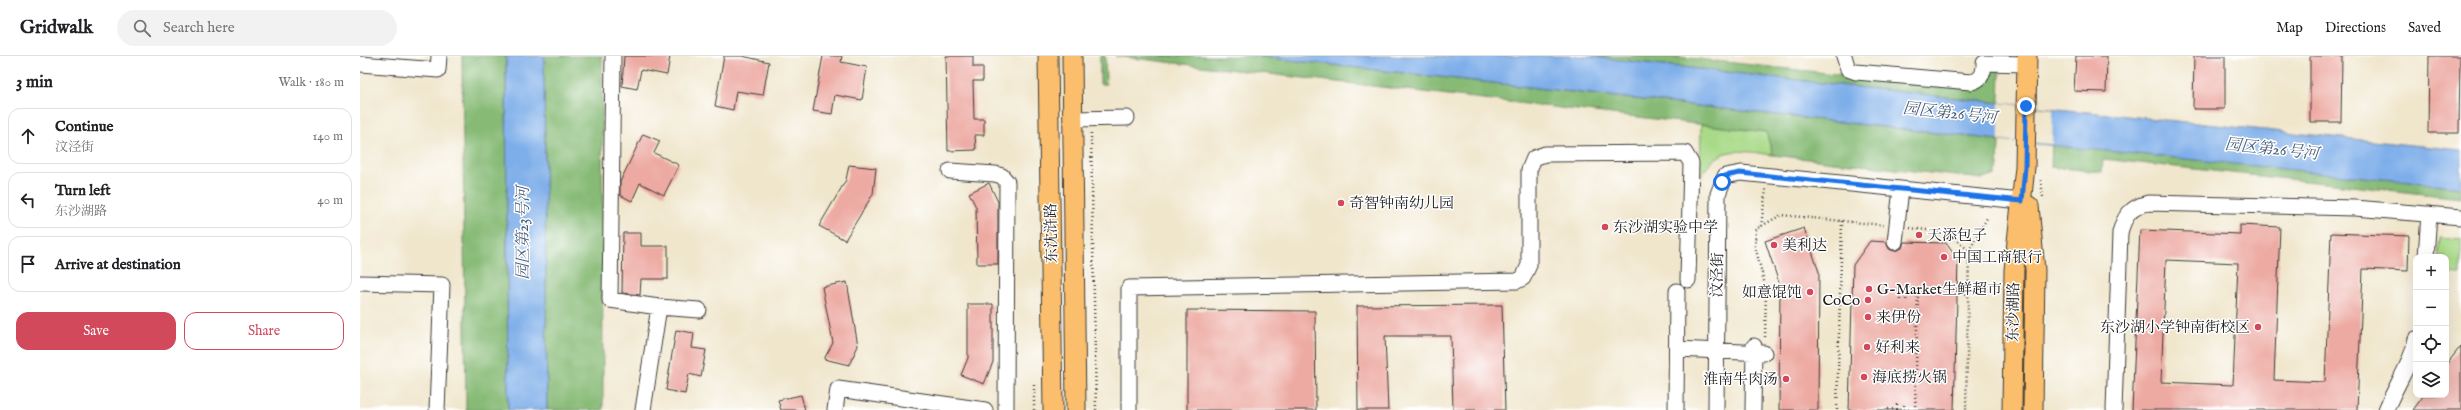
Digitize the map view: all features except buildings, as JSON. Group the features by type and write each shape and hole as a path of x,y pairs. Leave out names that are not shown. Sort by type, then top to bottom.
{"main road":[{"name":"东沈浒路","path":"1048,56 1053,410"},
{"name":"东沈浒路","path":"1072,56 1076,410"},
{"name":"东沙湖路","path":"2012,410 2014,270 2025,167 2027,60"},
{"name":"东沙湖路","path":"2025,167 2035,270 2033,410"}],"street":[{"path":"367,62 405,62 438,70 439,56"},
{"path":"613,56 610,300 659,307 699,310"},
{"path":"1844,56 1848,69 1856,72 1971,82 1982,77 1984,60 2027,60"},
{"path":"1072,120 1127,118"},
{"path":"1129,410 1130,288 1517,281 1523,278 1529,265 1529,170 1534,158 1545,154 1685,153 1691,163 1688,280"},
{"path":"950,170 995,174 1002,176 1007,182 1006,410"},
{"name":"汶泾街","path":"1716,410 1718,194 1725,176 1740,173 2022,201"},
{"path":"1895,242 1900,189"},
{"path":"2114,410 2120,233 2123,222 2128,214 2137,206 2148,203 2355,208 2461,217"},
{"path":"2426,254 2429,214"},
{"path":"360,283 442,285 437,410"},
{"path":"1676,410 1677,291"},
{"path":"644,410 659,307"},
{"path":"2386,410 2391,397 2404,376 2413,348"},
{"path":"1676,349 1757,351"},
{"path":"1753,410 1757,351"},
{"path":"1757,351 1763,410"},
{"path":"835,410 838,389 986,410"}],"path":[{"path":"1091,119 1096,410"},
{"path":"1761,226 1766,189"},
{"path":"1757,351 1766,289 1755,246 1756,229 1781,214 1950,233 1969,251"},
{"path":"1966,410 1969,251 1987,218"},
{"path":"1837,410 1842,221"},
{"path":"1900,291 1900,300"},
{"path":"1906,300 1907,291"},
{"path":"1915,410 1918,291"},
{"path":"1957,293 1968,294"},
{"path":"1887,379 1916,380"},
{"path":"1897,402 1897,410"},
{"path":"1904,403 1904,410"},
{"path":"1888,409 1912,410"}],"green space":[{"path":"462,56 506,56 508,410 466,410"},
{"path":"544,56 602,56 603,410 547,410"},
{"path":"1100,56 1105,56 1106,84 1100,84"},
{"path":"1115,56 1253,56 1999,140 1998,167 1995,175 1983,179 1773,155 1766,132"},
{"path":"1584,56 1670,56 1973,89 1982,85 1993,70 2000,71 1999,103"},
{"path":"1701,124 1766,132 1773,155 1740,151 1723,154 1707,167 1700,178"},
{"path":"2052,144 2461,187 2461,198 2103,159 2102,172 2051,167"},
{"path":"2440,237 2461,239 2461,275 2449,274 2449,254 2438,254"}],"water":[{"name":"园区第23号河","path":"506,56 544,56 547,410 508,410"},
{"name":"园区第26号河","path":"1253,56 1584,56 1999,103 2461,150 2461,187 1999,140"}],"pier":[{"path":"1999,103 2053,109 2052,144 1999,140"}],"place":[{"name":"奇智钟南幼儿园","path":"1341,203"},
{"name":"东沙湖实验中学","path":"1605,227"},
{"name":"天添包子","path":"1919,235"},
{"name":"美利达","path":"1774,245"},
{"name":"中国工商银行","path":"1944,257"},
{"name":"G-Market生鲜超市","path":"1869,289"},
{"name":"如意馄饨","path":"1810,292"},
{"name":"CoCo","path":"1868,300"},
{"name":"来伊份","path":"1868,317"},
{"name":"东沙湖小学钟南街校区","path":"2258,327"},
{"name":"好利来","path":"1867,347"},
{"name":"海底捞火锅","path":"1864,377"},
{"name":"淮南牛肉汤","path":"1786,379"}],"route":[{"path":"1722,182 1725,176 1733,173 1740,173 2022,201 2025,167 2026,106"}]}
